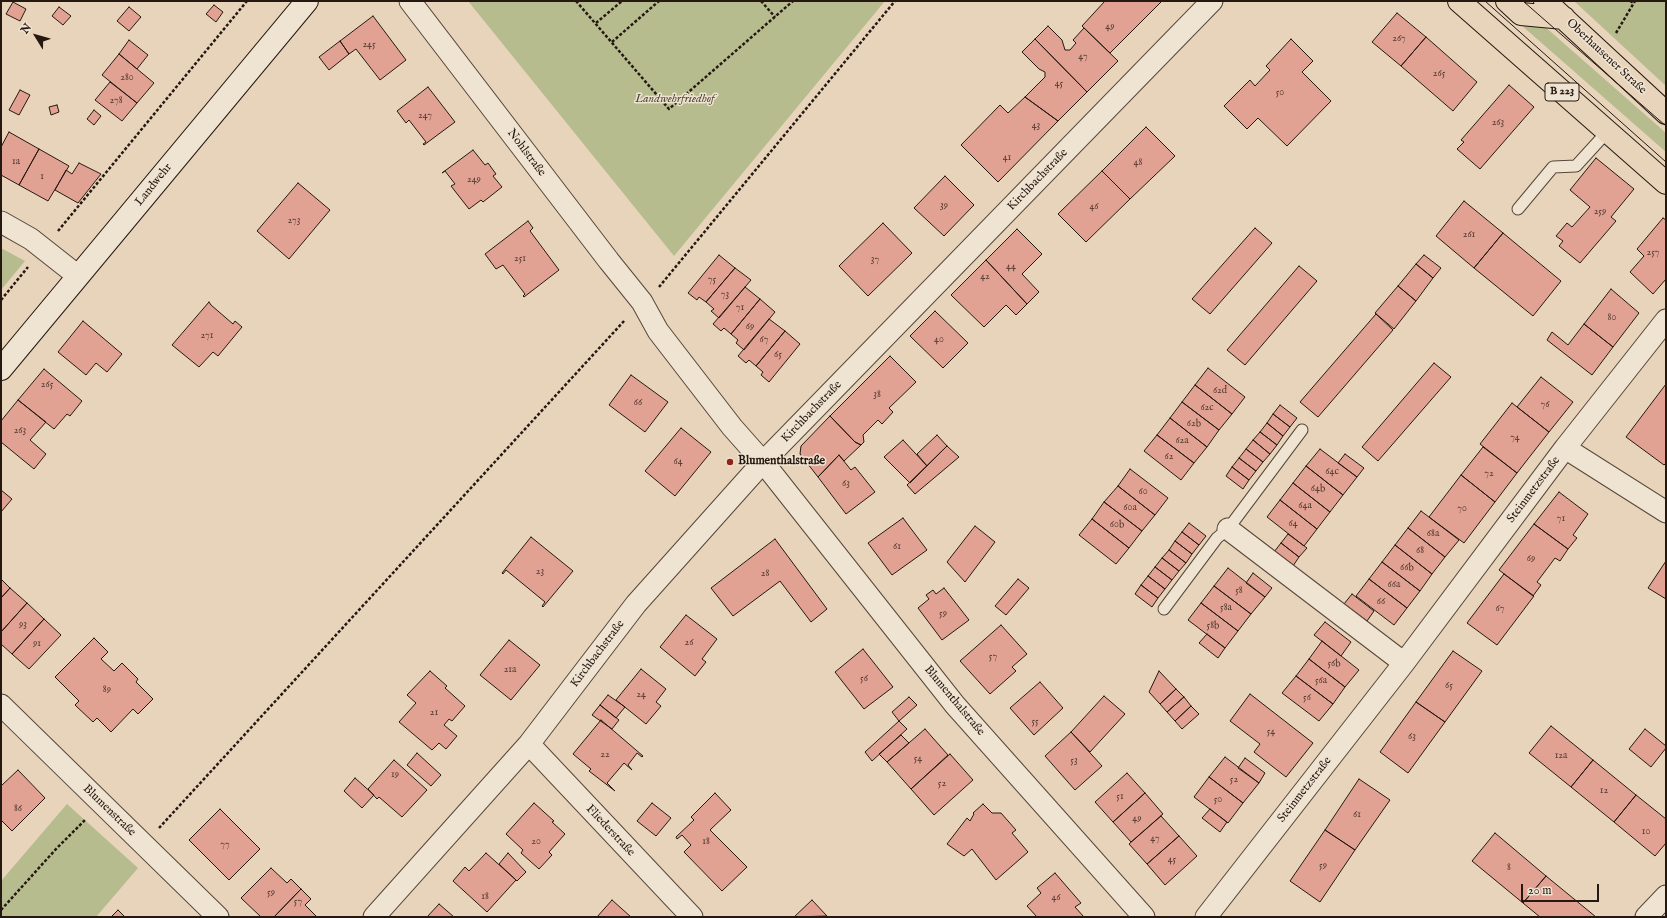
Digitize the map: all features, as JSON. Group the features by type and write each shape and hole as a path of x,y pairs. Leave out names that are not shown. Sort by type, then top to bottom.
{"main road":[{"name":"B 223","path":"1458,1 1666,183"},
{"path":"1507,1 1521,14 1564,18"},
{"name":"Oberhausener Straße","path":"1545,1 1666,113"}],"street":[{"name":"Landwehr","path":"1,369 307,1"},
{"name":"Nohlstraße","path":"410,1 642,304"},
{"name":"Kirchbachstraße","path":"374,917 528,744 636,604 763,462 1212,1"},
{"path":"1,222 30,239 78,276"},
{"name":"Blumenthalstraße","path":"642,304 658,331 732,427 763,462 955,705 1144,917"},
{"name":"Steinmetzstraße","path":"1206,917 1404,663 1565,448 1666,320"},
{"path":"1565,448 1666,512"},
{"path":"1228,529 1404,663"},
{"name":"Blumenstraße","path":"1,705 218,917"},
{"name":"Fliederstraße","path":"528,744 692,917"},
{"path":"1646,917 1666,896"}],"lane":[{"path":"1518,208 1552,167 1576,166 1607,132"},
{"path":"1164,609 1217,538 1228,529 1302,430"}],"path":[{"path":"1,300 248,1"},
{"path":"576,1 669,109 793,1"},
{"path":"596,23 621,1"},
{"path":"612,42 659,1"},
{"path":"761,1 775,17"},
{"path":"144,845 642,304 896,1"},
{"path":"1603,54 1635,2 1630,1"},
{"path":"1,910 56,849 101,804"}],"green space":[{"name":"Landwehrfriedhof","path":"468,1 885,1 674,256"},
{"path":"1574,1 1666,1 1666,86"},
{"path":"1512,17 1543,25 1666,133 1666,152"},
{"path":"1,248 25,261 1,290"},
{"path":"67,804 138,868 96,917 1,917 1,881"}],"building":[{"path":"1105,1 1162,1 1110,53 1082,26"},
{"path":"13,2 26,9 20,21 6,14"},
{"path":"214,5 223,12 216,22 206,14"},
{"path":"59,7 71,16 63,25 52,16"},
{"path":"129,7 141,17 129,31 117,21"},
{"path":"1397,13 1426,37 1401,66 1372,42"},
{"path":"373,16 406,60 380,80 356,49 349,54 340,41"},
{"path":"1048,26 1062,40 1065,50 1070,50 1076,43 1073,40 1084,28 1118,61 1087,92 1035,39"},
{"path":"1426,37 1477,82 1453,111 1401,66"},
{"path":"1035,39 1087,92 1058,121 1025,97 1045,77 1045,72 1039,69 1022,52"},
{"path":"1291,39 1313,61 1302,72 1331,101 1287,146 1258,118 1247,129 1224,106 1250,80 1255,86 1270,70 1266,66"},
{"path":"129,40 148,55 137,69 119,54"},
{"path":"340,41 349,54 329,70 319,57"},
{"path":"119,54 154,83 137,103 102,75"},
{"path":"110,82 137,103 122,121 95,100"},
{"path":"1509,85 1534,107 1480,169 1457,149 1464,142 1461,140"},
{"path":"428,87 455,122 424,145 423,144 426,142 409,120 406,123 397,111"},
{"path":"20,90 30,95 19,115 9,110"},
{"path":"1025,97 1058,121 998,182 961,145 1000,105 1008,113"},
{"path":"57,105 59,112 51,115 49,107"},
{"path":"94,110 101,116 94,125 87,119"},
{"path":"1146,127 1175,156 1130,199 1102,171"},
{"path":"9,132 39,149 19,185 1,175 1,147"},
{"path":"39,149 69,166 48,201 19,185"},
{"path":"473,150 485,165 488,163 496,174 493,176 502,187 483,202 481,200 469,209 451,186 455,184 445,171 442,173"},
{"path":"1596,158 1634,189 1611,217 1616,221 1580,263 1559,246 1563,241 1556,236 1567,223 1572,227 1590,207 1570,190"},
{"path":"79,163 101,174 78,203 55,190 66,170 72,174"},
{"path":"1102,171 1130,199 1086,242 1058,214"},
{"path":"945,176 974,205 944,236 914,208"},
{"path":"298,183 330,210 289,259 257,231"},
{"path":"1464,201 1503,233 1474,268 1436,236"},
{"path":"1663,218 1666,220 1666,279 1653,294 1630,272 1644,256 1637,249"},
{"path":"528,221 533,228 530,231 559,270 524,297 523,296 525,294 503,265 496,269 485,254"},
{"path":"883,223 912,253 868,296 839,266"},
{"path":"1255,228 1272,243 1210,314 1192,299"},
{"path":"1017,229 1042,254 1022,274 1039,292 1027,304 986,260"},
{"path":"1503,233 1561,281 1533,316 1474,268"},
{"path":"719,255 735,268 706,302 699,297 697,300 688,293"},
{"path":"1424,255 1441,268 1433,278 1416,264"},
{"path":"986,260 1027,304 1016,315 1006,305 984,327 951,295"},
{"path":"1416,264 1433,278 1416,301 1398,286"},
{"path":"1299,266 1317,281 1245,365 1227,350"},
{"path":"735,268 751,280 719,318 711,311 714,309 706,302"},
{"path":"1398,286 1416,301 1394,329 1375,313"},
{"path":"745,287 760,299 731,334 724,328 721,331 713,324"},
{"path":"1611,289 1639,313 1613,347 1584,324"},
{"path":"760,299 775,312 744,350 736,343 738,340 731,334"},
{"path":"209,302 233,324 235,321 242,327 218,356 213,352 199,367 172,345"},
{"path":"935,311 968,343 943,368 910,336"},
{"path":"1376,314 1393,330 1318,417 1300,402"},
{"path":"769,319 785,331 756,366 749,360 746,363 738,356"},
{"path":"83,321 122,354 107,372 96,363 86,375 58,352"},
{"path":"1584,324 1613,347 1592,375 1547,340 1552,332 1568,345"},
{"path":"785,331 800,344 769,382 761,375 763,372 756,366"},
{"path":"890,356 916,382 889,408 893,412 882,424 878,420 863,435 864,442 861,445 855,442 830,416"},
{"path":"1434,363 1451,377 1378,461 1362,447"},
{"path":"1208,368 1245,397 1232,414 1195,385"},
{"path":"44,369 82,401 70,416 67,414 54,429 18,400"},
{"path":"631,375 668,402 645,432 609,405"},
{"path":"1541,377 1573,402 1549,432 1517,407"},
{"path":"1666,384 1666,463 1664,465 1626,437"},
{"path":"1195,385 1232,414 1219,430 1182,402"},
{"path":"18,400 46,422 30,440 46,454 34,469 1,442 1,421"},
{"path":"1182,402 1219,430 1207,447 1170,418"},
{"path":"1512,403 1549,432 1517,473 1480,444"},
{"path":"1280,405 1297,418 1290,427 1273,414"},
{"path":"1273,414 1290,427 1283,436 1267,423"},
{"path":"830,416 855,442 861,445 844,461 839,455 818,477 800,454 801,446"},
{"path":"1170,418 1207,447 1194,463 1157,435"},
{"path":"1267,423 1283,436 1277,445 1260,432"},
{"path":"681,428 711,452 675,496 645,471"},
{"path":"1260,432 1277,445 1270,454 1253,440"},
{"path":"937,435 947,446 927,466 917,454"},
{"path":"1157,435 1194,463 1181,480 1144,451"},
{"path":"903,440 927,466 910,483 884,457"},
{"path":"1253,440 1270,454 1263,462 1246,449"},
{"path":"947,446 959,457 915,494 907,485"},
{"path":"1483,447 1517,473 1495,502 1461,475"},
{"path":"1246,449 1263,462 1256,471 1239,458"},
{"path":"1320,449 1357,477 1343,495 1306,466"},
{"path":"1345,454 1364,468 1357,477 1338,463"},
{"path":"839,455 851,470 855,467 875,492 846,514 818,477"},
{"path":"1239,458 1256,471 1249,480 1232,467"},
{"path":"1306,466 1343,495 1330,512 1293,483"},
{"path":"1232,467 1249,480 1243,489 1226,476"},
{"path":"1130,469 1168,498 1155,515 1118,486"},
{"path":"1461,475 1495,502 1464,543 1429,517"},
{"path":"1293,483 1330,512 1317,529 1280,500"},
{"path":"1118,486 1155,515 1142,531 1104,502"},
{"path":"1,490 12,499 1,512"},
{"path":"1559,492 1588,514 1573,535 1577,538 1568,549 1534,524"},
{"path":"1280,500 1317,529 1304,546 1267,517"},
{"path":"1104,502 1142,531 1129,548 1092,519"},
{"path":"1421,511 1459,540 1445,557 1408,528"},
{"path":"903,518 927,550 892,575 868,543"},
{"path":"1092,519 1129,548 1116,564 1079,535"},
{"path":"1189,523 1206,536 1199,545 1182,532"},
{"path":"1534,524 1568,549 1560,561 1555,558 1537,582 1541,585 1533,596 1499,570"},
{"path":"975,526 995,542 965,582 947,562"},
{"path":"1408,528 1445,557 1432,574 1395,545"},
{"path":"1182,532 1199,545 1192,554 1175,541"},
{"path":"1288,534 1307,548 1299,557 1281,543"},
{"path":"531,537 573,571 543,607 542,606 545,602 506,570 503,574 502,573"},
{"path":"775,539 827,609 811,622 780,581 733,616 711,588"},
{"path":"1175,541 1192,554 1186,563 1169,550"},
{"path":"1281,543 1299,557 1293,566 1274,552"},
{"path":"1395,545 1432,574 1420,591 1382,562"},
{"path":"1169,550 1186,563 1179,571 1162,558"},
{"path":"1162,558 1179,571 1172,580 1155,567"},
{"path":"1666,561 1666,599 1648,588"},
{"path":"1382,562 1420,591 1407,608 1369,579"},
{"path":"1155,567 1172,580 1165,589 1148,576"},
{"path":"1228,568 1265,597 1251,614 1214,586"},
{"path":"1253,573 1272,588 1265,597 1246,583"},
{"path":"1504,574 1534,596 1497,645 1467,623"},
{"path":"1148,576 1165,589 1158,598 1141,585"},
{"path":"1,579 10,588 1,598"},
{"path":"1018,579 1029,588 1006,615 995,606"},
{"path":"1369,579 1407,608 1394,625 1356,596"},
{"path":"1141,585 1158,598 1152,607 1135,594"},
{"path":"1214,586 1251,614 1238,631 1201,603"},
{"path":"10,588 27,603 1,632 1,598"},
{"path":"944,588 969,620 942,640 918,608 929,599 926,595 933,590 936,594"},
{"path":"1352,594 1374,611 1367,621 1344,604"},
{"path":"27,603 44,619 12,654 1,644 1,632"},
{"path":"1201,603 1238,631 1225,648 1188,620"},
{"path":"686,615 717,639 702,659 706,662 695,676 660,647"},
{"path":"44,619 61,635 29,669 12,654"},
{"path":"1325,622 1351,642 1341,656 1314,635"},
{"path":"1001,625 1027,654 1012,667 1016,671 990,694 960,661"},
{"path":"1207,634 1225,648 1218,658 1199,643"},
{"path":"94,638 108,652 101,659 114,671 122,663 138,679 136,682 153,699 138,714 133,709 111,732 97,718 93,722 75,705 79,701 55,677"},
{"path":"509,640 540,665 511,700 480,675"},
{"path":"1322,641 1359,670 1345,687 1309,659"},
{"path":"863,649 893,687 864,709 835,672"},
{"path":"1453,651 1482,671 1445,722 1416,702"},
{"path":"1309,659 1345,687 1333,704 1296,676"},
{"path":"641,669 666,689 656,702 661,706 646,724 616,700"},
{"path":"430,671 447,686 445,688 465,706 452,721 449,719 444,725 457,736 446,749 439,743 432,750 399,722 416,703 407,695"},
{"path":"1159,671 1176,689 1160,704 1149,692"},
{"path":"1296,676 1333,704 1319,721 1282,693"},
{"path":"1040,682 1063,708 1034,735 1010,708"},
{"path":"1176,689 1184,697 1167,712 1160,704"},
{"path":"1250,694 1313,743 1286,777 1254,752 1260,744 1230,721"},
{"path":"608,695 625,707 616,718 600,705"},
{"path":"1104,696 1125,714 1090,752 1071,732"},
{"path":"909,697 917,705 899,721 892,712"},
{"path":"1184,697 1191,706 1175,721 1167,712"},
{"path":"1416,702 1445,722 1408,773 1380,752"},
{"path":"600,705 619,720 612,729 592,715"},
{"path":"1191,706 1199,714 1182,729 1175,721"},
{"path":"601,720 643,756 642,757 637,753 628,765 632,770 624,763 607,783 615,791 589,771 591,769 573,754"},
{"path":"899,721 907,729 872,761 865,752"},
{"path":"1551,726 1593,760 1571,787 1529,753"},
{"path":"925,729 948,755 911,789 887,762"},
{"path":"1645,729 1666,746 1651,767 1629,749"},
{"path":"1071,732 1102,766 1075,790 1045,756"},
{"path":"901,735 909,743 887,762 879,754"},
{"path":"417,753 441,775 431,786 407,765"},
{"path":"950,754 973,780 934,815 911,789"},
{"path":"1225,757 1259,783 1243,803 1209,777"},
{"path":"1245,758 1265,773 1259,783 1238,768"},
{"path":"394,760 427,790 402,817 379,797 377,799 368,789"},
{"path":"1593,760 1636,795 1614,822 1571,787"},
{"path":"18,770 45,798 12,831 1,820 1,786"},
{"path":"1127,773 1145,793 1113,822 1095,802"},
{"path":"1209,777 1243,803 1228,823 1194,797"},
{"path":"355,778 374,795 362,808 344,791"},
{"path":"1359,779 1390,800 1355,850 1325,830"},
{"path":"715,793 731,810 710,830 747,867 722,891 684,852 691,845 682,835 677,839 676,837 694,820 691,817"},
{"path":"1145,793 1163,814 1131,842 1113,822"},
{"path":"1636,795 1666,819 1666,843 1655,856 1614,822"},
{"path":"534,803 554,821 552,822 565,834 549,852 552,855 539,869 521,853 523,850 506,834"},
{"path":"652,803 671,818 656,836 637,821"},
{"path":"983,804 992,813 1001,813 1016,830 1012,833 1028,852 996,880 972,849 964,856 947,844 967,818 970,821 974,814 973,813"},
{"path":"220,809 260,849 229,880 189,840"},
{"path":"1210,809 1227,822 1220,832 1202,818"},
{"path":"1161,816 1179,836 1147,864 1129,844"},
{"path":"1325,830 1355,850 1320,902 1290,881"},
{"path":"1495,833 1546,876 1523,903 1472,861"},
{"path":"1179,836 1197,856 1165,885 1147,864"},
{"path":"486,853 516,880 487,912 453,881 465,867 469,871"},
{"path":"508,853 526,872 517,881 499,864"},
{"path":"271,868 287,883 291,879 301,889 274,917 261,917 241,898"},
{"path":"1055,873 1081,903 1075,907 1084,917 1037,917 1027,906 1041,893 1037,888"},
{"path":"1546,876 1596,917 1540,917 1523,903"},
{"path":"301,889 311,899 305,905 317,917 274,917"},
{"path":"612,900 631,917 597,917"},
{"path":"812,900 827,916 794,917"},
{"path":"439,904 454,917 427,917"},
{"path":"118,910 125,917 111,917"}],"tram line":[{"path":"1485,1 1666,162"},
{"path":"1523,1 1666,126"}],"place":[{"name":"Blumenthalstraße","path":"730,462"}]}
